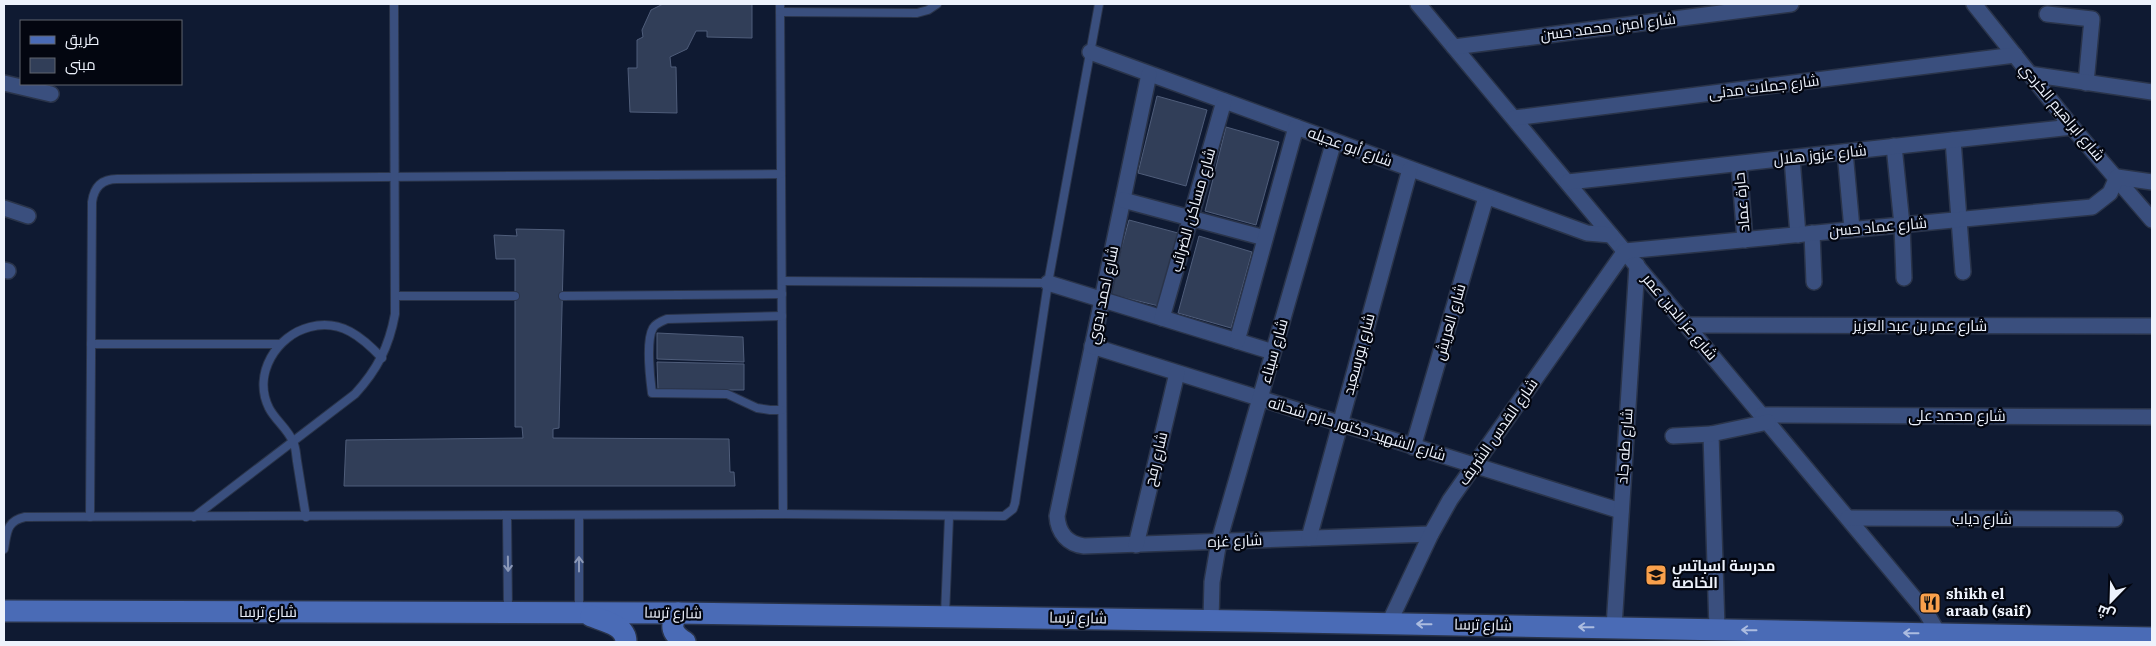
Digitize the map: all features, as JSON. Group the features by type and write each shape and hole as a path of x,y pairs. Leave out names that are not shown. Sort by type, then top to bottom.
{"main road":[{"name":"شارع ترسا","path":"4,611 678,613 1389,623 2152,638"},
{"path":"581,612 619,628 624,632 626,642"},
{"path":"678,613 674,620 673,630 675,635 685,642"}],"street":[{"name":"شارع عز الدين عمر","path":"1418,4 1926,612 1938,633"},
{"name":"شارع امين محمد حسن","path":"1454,46 1791,4"},
{"name":"شارع ابراهيم الكردي","path":"1974,4 2072,127 2117,177 2152,220"},
{"path":"2047,14 2092,19 2086,82"},
{"name":"شارع أبو عجيله","path":"1090,52 1587,233 1611,235"},
{"name":"شارع جملات مدنى","path":"1514,118 2015,55"},
{"name":"شارع احمد بدوي","path":"1057,516 1149,74"},
{"path":"2030,74 2152,92"},
{"path":"4,83 51,94"},
{"name":"شارع مساكن الضرائب","path":"1162,318 1224,101"},
{"path":"1237,341 1296,127"},
{"name":"شارع عزوز هلال","path":"1568,182 2072,127"},
{"path":"1952,140 1963,272"},
{"name":"شارع سيناء","path":"1211,620 1212,582 1219,541 1334,141"},
{"path":"1894,146 1902,225 1904,278"},
{"path":"1846,152 1852,230"},
{"path":"1792,158 1814,282"},
{"name":"حارة عماد","path":"1738,164 1745,240"},
{"name":"شارع بورسعيد","path":"1308,538 1410,169"},
{"path":"2117,177 2152,182"},
{"name":"شارع عماد حسن","path":"1625,251 2092,207 2110,193 2117,177"},
{"name":"شارع العريش","path":"1413,447 1486,197"},
{"path":"1122,200 1265,238"},
{"path":"4,208 28,216"},
{"name":"شارع القدس الشريف","path":"1389,623 1431,534 1473,466 1625,251"},
{"name":"شارع طه جاد","path":"1614,627 1637,265"},
{"path":"1048,283 1273,352"},
{"name":"شارع عمر بن عبد العزيز","path":"1687,325 2152,326"},
{"name":"شارع الشهيد دكتور حازم شحاته","path":"1092,346 1621,511"},
{"name":"شارع رفح","path":"1136,544 1177,373"},
{"name":"شارع محمد على","path":"1672,436 1711,434 1765,419 2152,417"},
{"path":"1711,434 1717,629"},
{"name":"شارع غزه","path":"1057,516 1062,534 1078,545 1431,534"},
{"name":"شارع دياب","path":"1848,518 2115,519"}],"lane":[{"path":"194,517 355,394 370,377 382,358 390,337 395,296 394,4"},
{"path":"783,514 780,8 916,13 928,10 937,4"},
{"path":"4,549 10,524 16,519 783,514 999,518 1004,516 1012,509 1048,283 1099,4"},
{"path":"90,518 92,202 93,194 102,182 117,178 781,174"},
{"path":"782,281 1048,283"},
{"path":"563,296 782,294"},
{"path":"395,296 515,296"},
{"path":"782,316 666,319 654,326 651,334 650,380 652,393 727,394 757,408 782,410"},
{"path":"306,517 294,442 268,406 264,385 268,363 279,344 298,330 321,324 345,328 365,340 382,358"},
{"path":"91,344 279,344"},
{"path":"579,515 581,612"},
{"path":"507,516 508,612"},
{"path":"945,617 949,517"}],"building":[{"path":"663,4 752,4 752,38 707,37 707,31 696,31 687,49 670,57 671,67 676,67 677,113 630,112 628,68 637,68 637,40 643,37 642,30 651,10"},
{"path":"1157,96 1207,110 1186,186 1138,173"},
{"path":"1226,127 1279,142 1256,225 1205,211"},
{"path":"1129,220 1178,233 1159,306 1109,294"},
{"path":"516,229 564,230 559,428 553,429 553,438 729,439 730,472 734,472 735,486 344,486 346,440 523,438 522,427 515,427 515,259 496,259 494,235 517,236"},
{"path":"1199,236 1252,252 1231,328 1178,313"},
{"path":"657,333 743,337 744,362 657,359"},
{"path":"657,362 744,364 744,390 658,390"}],"place":[{"name":"مدرسة اسباتس الخاصة","path":"1656,575"},
{"name":"shikh el araab (saif)","path":"1930,603"}]}
